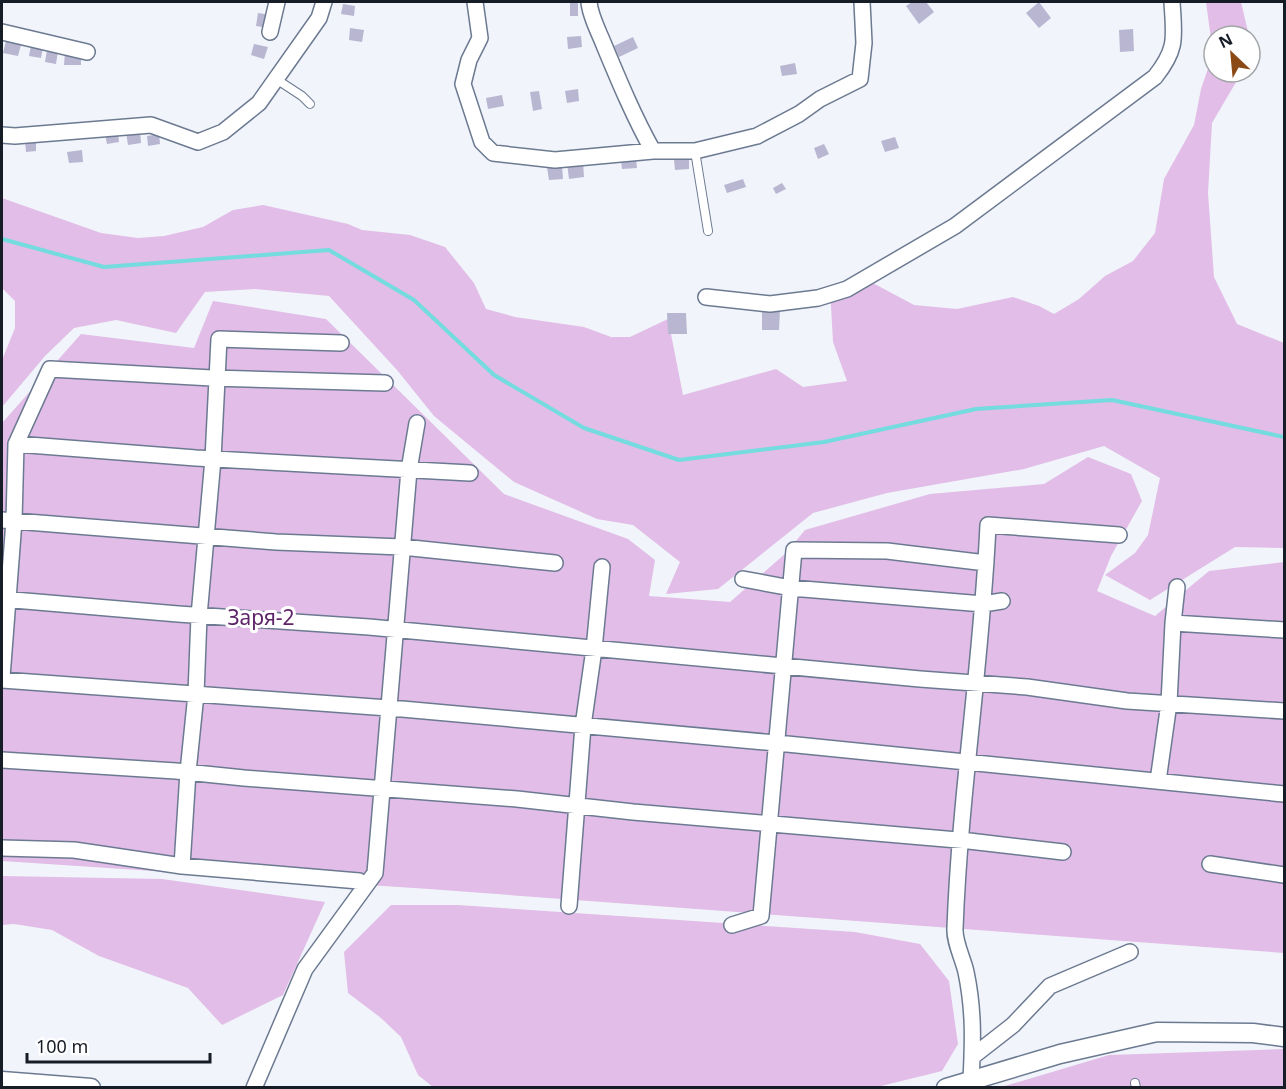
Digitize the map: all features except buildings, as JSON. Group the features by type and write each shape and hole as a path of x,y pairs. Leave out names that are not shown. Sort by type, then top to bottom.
{"street":[{"path":"270,32 277,2"},
{"path":"2,135 15,136 151,125 198,142 223,132 259,103 319,18 324,2"},
{"path":"475,2 480,38 469,60 463,84 482,142 493,153 555,160 653,151 695,151 757,136 860,78 864,43 862,2"},
{"path":"589,2 599,33 634,117 653,151"},
{"path":"706,297 770,304 818,298 847,289 955,226 1155,77 1169,60 1174,38 1172,2"},
{"path":"2,32 87,52"},
{"path":"182,866 196,694 199,615 213,459 219,339 341,343"},
{"path":"385,383 217,378 50,369 16,444 8,521 2,678 390,708 777,743 1284,794"},
{"path":"254,1088 305,969 375,873 409,470 417,423"},
{"path":"16,444 213,459 470,473"},
{"path":"8,521 276,542 402,547 555,563"},
{"path":"971,1080 974,1019 966,971 954,932 977,683 988,525 1119,535"},
{"path":"732,925 762,916 794,549 887,551 986,563"},
{"path":"569,906 583,726 602,567"},
{"path":"743,579 791,588 983,604 1002,601"},
{"path":"1158,781 1169,703 1177,587"},
{"path":"5,600 395,629 1027,687 1127,700 1284,711"},
{"path":"1173,623 1284,630"},
{"path":"2,760 188,772 517,799 961,840 1064,852"},
{"path":"2,848 74,850 182,866 359,881 366,885"},
{"path":"1210,864 1284,875"},
{"path":"972,1057 1013,1025 1050,986 1130,952"},
{"path":"946,1088 1060,1054 1157,1032 1253,1033 1284,1037"},
{"path":"2,1081 91,1088"}],"lane":[{"path":"276,79 310,104"},
{"path":"695,151 708,231"}],"green space":[{"path":"1206,2 1241,2 1246,24 1209,24"},
{"path":"1203,84 1235,84 1212,123 1208,193 1214,277 1237,324 1284,343 1284,548 1235,547 1150,600 1105,575 1135,553 1148,535 1160,478 1104,446 1024,469 887,493 813,513 718,589 666,594 680,562 633,525 597,519 514,482 434,416 397,370 329,296 255,289 205,292 176,333 116,320 74,328 45,356 2,407 2,360 15,328 15,301 2,288 2,198 101,233 138,238 164,236 203,227 233,210 263,205 348,224 362,230 410,235 445,247 474,283 486,309 515,317 584,327 611,337 630,337 668,319 683,395 776,369 803,387 847,381 833,342 830,288 871,282 914,305 957,309 1013,297 1054,314 1079,299 1105,276 1133,261 1155,233 1164,179 1194,125"},
{"name":"Заря-2","path":"213,301 326,319 504,494 628,539 655,560 649,596 730,602 786,553 805,530 930,494 1044,484 1088,457 1131,474 1142,501 1111,556 1097,591 1155,616 1209,571 1284,562 1284,953 429,889 2,861 2,423 81,334 194,348"},
{"path":"2,876 162,879 325,902 283,995 222,1025 188,988 99,956 52,930 14,924 2,925"},
{"path":"391,905 458,905 855,932 920,944 949,981 958,1044 942,1071 877,1087 433,1087 418,1075 401,1037 381,1018 348,993 344,952"},
{"path":"1284,1049 1284,1087 998,1088 1109,1055"}],"waterway":[{"path":"2,239 104,267 329,250 414,300 494,375 584,428 679,460 824,442 976,409 1112,400 1284,437"}]}
